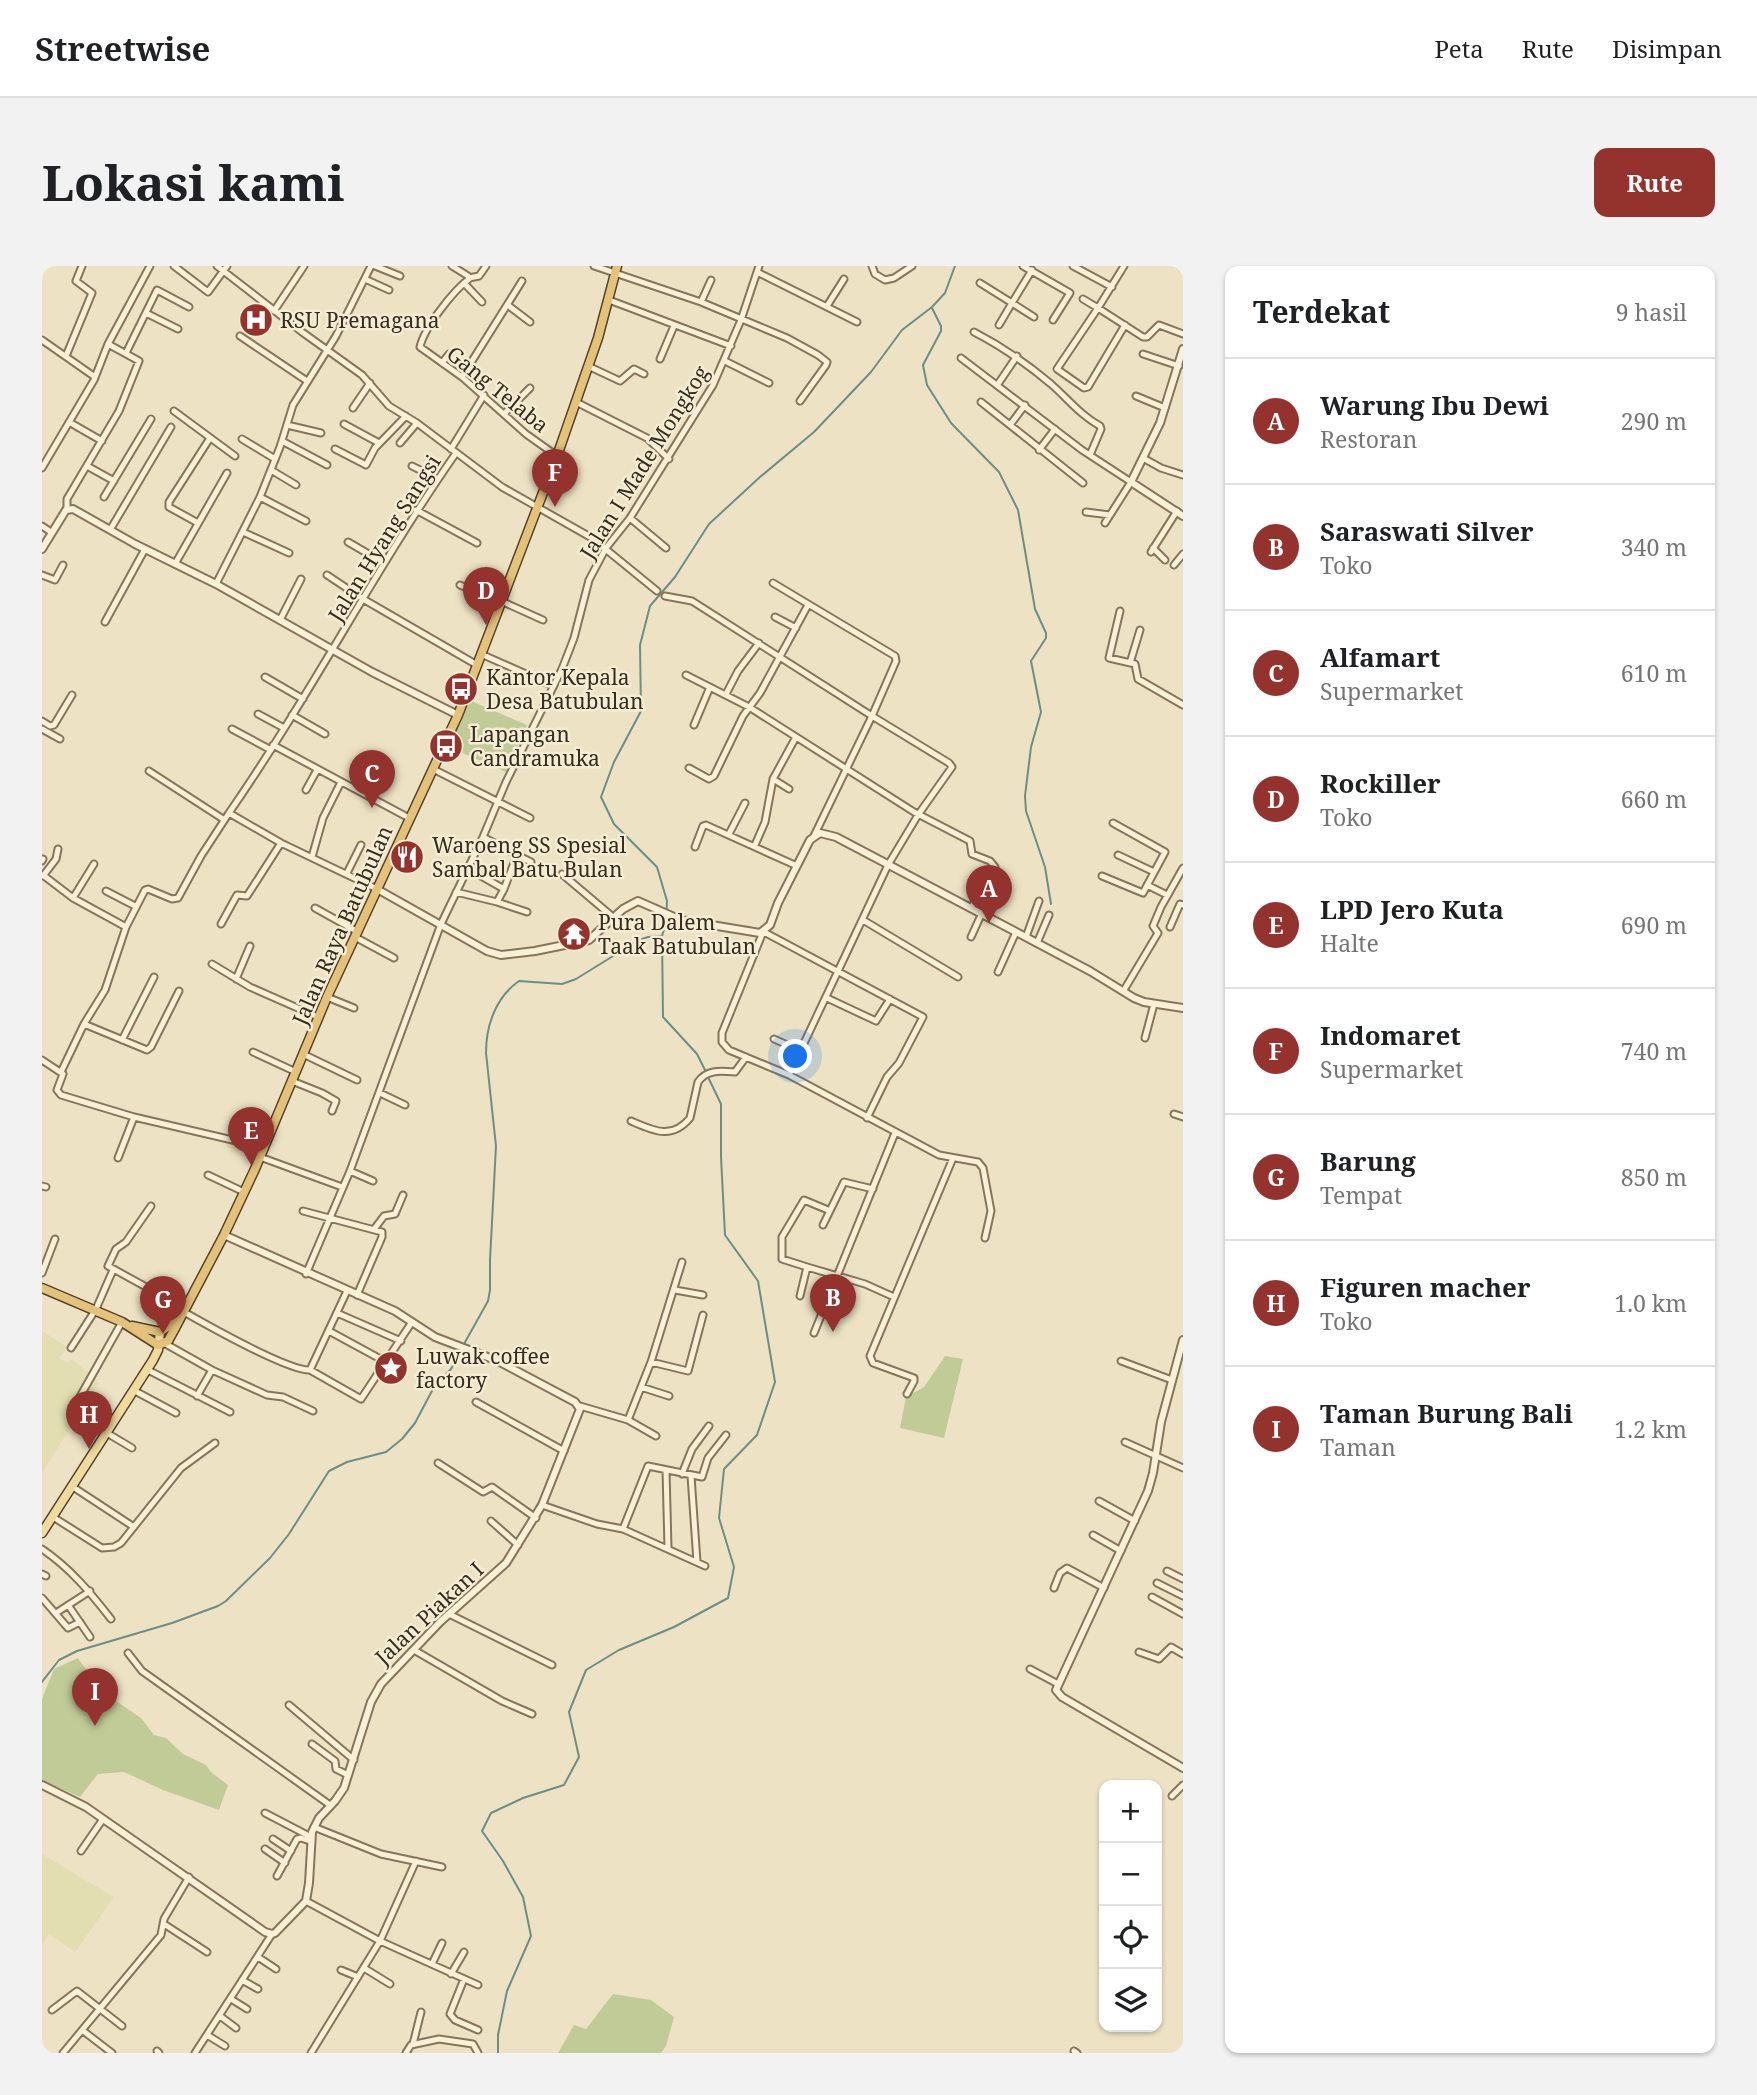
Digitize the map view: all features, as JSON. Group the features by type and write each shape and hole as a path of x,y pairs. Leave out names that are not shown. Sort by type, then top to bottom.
{"highway":[{"name":"Jalan Raya Batubulan","path":"161,1344 184,1312 225,1235 318,1017 458,715 557,456 617,270"},
{"path":"42,1288 96,1309 161,1344"},
{"name":"Jalan Raya Batubulan","path":"160,1332 184,1312"},
{"path":"124,1323 160,1332"}],"main road":[{"path":"47,1524 148,1370 161,1344 160,1332"}],"street":[{"path":"66,356 92,293 77,284 82,266"},
{"path":"42,468 95,377 108,344 150,266"},
{"path":"174,266 208,292 225,269"},
{"name":"Jalan Hyang Sangsi","path":"135,906 147,889 178,898 223,819 303,699 454,451 384,401 370,383 274,311 225,269 217,266"},
{"path":"274,311 304,266"},
{"path":"452,266 467,280 482,302"},
{"path":"467,280 479,275 486,266"},
{"path":"594,266 617,270 701,302 787,338 818,355 827,362 824,370 800,401"},
{"path":"872,266 875,274 885,280 894,278 912,266"},
{"path":"1023,266 1070,292 1053,320"},
{"path":"1073,266 1112,287"},
{"path":"1124,266 1057,368 1058,371 1084,388 1088,387 1125,326"},
{"path":"216,584 260,497 293,405 327,350 370,267 400,276"},
{"path":"758,269 857,322"},
{"name":"Jalan I Made Mongkog","path":"306,1274 380,1093 440,924 570,648 589,580 606,548 668,459 713,386 741,320 758,269"},
{"path":"999,325 1032,270"},
{"path":"365,279 389,290"},
{"path":"827,306 844,279"},
{"name":"Gang Telaba","path":"467,280 448,300 419,346 462,377 526,434 557,456"},
{"path":"701,302 711,280"},
{"path":"462,377 509,306 522,281"},
{"path":"980,283 1034,317"},
{"path":"126,353 158,290 189,307"},
{"path":"1083,299 1145,338 1157,325 1183,334"},
{"path":"609,300 731,346"},
{"path":"509,306 530,322"},
{"path":"146,313 177,329"},
{"path":"660,359 674,326"},
{"path":"974,332 1017,356 1054,386 1080,413 1102,428 1090,455"},
{"path":"240,336 307,381"},
{"path":"42,340 95,377"},
{"path":"42,549 67,509 67,499 119,411 139,361 108,344"},
{"path":"1105,523 1131,482 1166,408 1183,349"},
{"path":"442,363 449,354"},
{"path":"1143,354 1179,366"},
{"path":"998,384 1017,356"},
{"path":"961,358 1090,455 1180,514 1152,550 1165,560"},
{"path":"725,361 769,383"},
{"path":"588,366 620,381 633,370 644,374"},
{"path":"353,408 370,383"},
{"path":"504,414 530,388"},
{"path":"484,395 454,451 486,476 606,548 657,590"},
{"path":"1136,396 1166,408"},
{"path":"576,402 647,438 668,459"},
{"path":"981,402 1083,483"},
{"path":"1010,425 1025,405"},
{"path":"174,411 235,456"},
{"path":"335,449 366,465 379,443 406,416"},
{"path":"104,496 151,419"},
{"path":"69,422 102,441"},
{"path":"400,443 417,423"},
{"path":"344,424 379,443"},
{"path":"287,425 321,433"},
{"path":"110,530 171,428"},
{"path":"1040,450 1055,429"},
{"path":"198,523 169,507 169,502 210,438"},
{"path":"242,439 275,459"},
{"path":"282,441 327,465"},
{"path":"1143,458 1161,468 1183,475"},
{"path":"87,466 114,481"},
{"path":"412,466 438,480"},
{"path":"271,470 296,485"},
{"path":"175,564 227,473"},
{"path":"260,497 306,521"},
{"path":"67,509 74,509 145,549 216,584 372,672 458,715"},
{"path":"416,510 477,543"},
{"path":"1086,512 1110,515"},
{"path":"629,518 666,548"},
{"path":"42,526 51,532"},
{"path":"243,532 289,553"},
{"path":"348,542 384,563"},
{"path":"104,622 145,549"},
{"path":"1174,565 1183,554"},
{"path":"42,575 55,580 64,565"},
{"path":"327,575 477,665"},
{"path":"279,620 301,579"},
{"path":"773,583 897,658 814,836 778,903 770,925 763,932 721,1039 726,1048 789,1075 939,1155 973,1160 983,1168 991,1211 985,1238"},
{"path":"460,585 543,620"},
{"path":"665,596 692,601 952,765 952,769 918,815 888,865 789,1075"},
{"path":"689,768 712,779 808,605"},
{"path":"1119,611 1109,658 1136,665 1138,679 1183,705"},
{"path":"775,617 796,628"},
{"path":"1130,663 1140,630"},
{"path":"726,694 738,671 759,643"},
{"path":"481,654 553,686"},
{"path":"685,675 750,707 918,815 970,841 972,854 994,864 994,869 971,908"},
{"path":"265,677 303,699"},
{"path":"694,725 710,687"},
{"path":"42,721 50,726 54,725 72,695"},
{"path":"258,714 284,728"},
{"path":"292,715 325,734"},
{"path":"42,729 60,739"},
{"path":"232,729 409,818"},
{"path":"755,845 765,822 773,779 796,737"},
{"path":"433,769 530,818"},
{"path":"306,790 317,770"},
{"path":"149,771 223,819"},
{"path":"773,779 789,789"},
{"path":"312,857 326,811 341,782"},
{"path":"729,834 745,803"},
{"path":"229,813 281,843 377,889 486,951 506,955 586,941 636,901 679,919 763,932 840,971 923,1018 899,1063 887,1077 867,1118"},
{"path":"821,820 825,833"},
{"path":"1102,876 1143,893 1164,852 1113,823"},
{"path":"695,847 706,825 797,866"},
{"path":"814,836 820,832 849,843 1139,1000 1183,1008"},
{"path":"483,837 531,862"},
{"path":"222,924 236,896 247,896 281,843"},
{"path":"347,873 361,845"},
{"path":"58,849 56,859 43,876 73,898 126,927"},
{"path":"497,902 517,855"},
{"path":"1118,855 1154,872"},
{"path":"73,898 94,864"},
{"path":"467,868 504,889"},
{"path":"1124,990 1158,933 1153,926 1183,869"},
{"path":"562,874 614,918"},
{"path":"1147,885 1167,895"},
{"path":"61,1072 84,1024 105,990 135,906 106,891"},
{"path":"456,892 527,912"},
{"path":"1026,937 1039,901"},
{"path":"1170,927 1182,902"},
{"path":"315,908 394,958"},
{"path":"971,937 982,913"},
{"path":"1037,943 1049,915"},
{"path":"863,920 958,977"},
{"path":"999,972 1016,932"},
{"path":"236,979 250,946"},
{"path":"212,964 259,992 318,1017"},
{"path":"122,1040 154,977"},
{"path":"84,1024 144,1050 149,1049 179,991"},
{"path":"327,997 354,1008"},
{"path":"827,998 876,1021 890,999"},
{"path":"1145,1038 1154,1004"},
{"path":"774,1039 801,1051"},
{"path":"253,1052 296,1072"},
{"path":"303,1054 357,1080"},
{"path":"631,1121 664,1134 678,1128 690,1118 701,1077 719,1070 734,1072 746,1057"},
{"path":"42,1060 61,1072 63,1077 57,1090 60,1094 134,1117 241,1142 261,1154 342,1187"},
{"path":"292,1082 336,1101 332,1111"},
{"path":"380,1093 405,1105"},
{"path":"1174,1114 1183,1118"},
{"path":"118,1158 134,1117"},
{"path":"814,1333 895,1133"},
{"path":"907,1394 914,1377 873,1363 870,1357 953,1158"},
{"path":"350,1171 373,1181"},
{"path":"208,1175 244,1192"},
{"path":"823,1225 844,1182 849,1181 873,1189"},
{"path":"375,1228 384,1216 395,1214 403,1195"},
{"path":"828,1210 804,1200 782,1237 782,1259 838,1275 894,1297"},
{"path":"151,1206 126,1242 114,1251 107,1265 184,1312 274,1358 310,1370 361,1399 412,1322"},
{"path":"303,1211 382,1232 383,1236 357,1295"},
{"path":"225,1235 357,1295 412,1322 435,1337 498,1361 580,1406 628,1420 656,1436"},
{"path":"42,1273 55,1239"},
{"path":"628,1420 651,1362 682,1262"},
{"path":"800,1296 807,1267"},
{"path":"71,1348 96,1309 113,1270"},
{"path":"675,1290 703,1295"},
{"path":"310,1370 347,1291"},
{"path":"337,1313 401,1341"},
{"path":"651,1362 688,1371 703,1315"},
{"path":"77,1402 124,1323"},
{"path":"329,1331 386,1362"},
{"path":"1183,1340 1161,1422 1150,1484 1056,1690 1062,1697 1183,1768"},
{"path":"161,1344 267,1395 283,1397 313,1411"},
{"path":"1121,1361 1172,1380"},
{"path":"148,1370 230,1412"},
{"path":"197,1396 212,1370"},
{"path":"641,1387 669,1396"},
{"path":"135,1391 176,1413"},
{"path":"475,1402 564,1451"},
{"name":"Jalan Piakan I","path":"306,1900 314,1827 344,1788 373,1697 389,1674 449,1614 504,1567 536,1518 580,1406"},
{"path":"682,1474 692,1449 709,1426"},
{"path":"107,1433 132,1448"},
{"path":"623,1529 647,1467 704,1476 708,1458 726,1435"},
{"path":"1125,1442 1183,1468"},
{"path":"42,1514 47,1524 102,1548 114,1547 121,1543 181,1468 215,1443"},
{"path":"438,1463 483,1492 492,1487 536,1518"},
{"path":"666,1470 668,1548"},
{"path":"691,1476 697,1562"},
{"path":"73,1487 134,1527"},
{"path":"1100,1501 1135,1521"},
{"path":"542,1505 597,1524 623,1529 705,1566"},
{"path":"491,1521 518,1545"},
{"path":"1093,1535 1121,1551"},
{"path":"42,1549 66,1566 90,1591 111,1619"},
{"path":"1054,1588 1060,1573 1067,1568 1104,1588"},
{"path":"1167,1571 1183,1579"},
{"path":"1157,1583 1183,1596"},
{"path":"56,1613 90,1591"},
{"path":"1152,1597 1183,1614"},
{"path":"42,1598 68,1628 80,1622"},
{"path":"68,1605 90,1637"},
{"path":"449,1614 552,1665"},
{"path":"1139,1652 1158,1659 1171,1647 1183,1654"},
{"path":"414,1650 502,1701 532,1714"},
{"path":"128,1653 142,1671 330,1805"},
{"path":"1030,1669 1059,1684"},
{"path":"289,1705 354,1760"},
{"path":"312,1744 335,1761 336,1769 348,1776"},
{"path":"42,1784 86,1807 265,1932 272,1934"},
{"path":"1172,1796 1183,1785"},
{"path":"265,1813 311,1839"},
{"path":"81,1851 103,1819"},
{"path":"314,1827 381,1854 442,1867"},
{"path":"273,1839 291,1851"},
{"path":"277,1876 298,1839 311,1839"},
{"path":"265,1849 285,1863"},
{"path":"311,2053 380,1941 415,1861"},
{"path":"63,2053 160,1936 163,1919 189,1878"},
{"path":"195,2053 272,1934 306,1900 380,1941 478,1985"},
{"path":"164,1924 208,1952"},
{"path":"432,1964 442,1943"},
{"path":"451,1974 464,1952"},
{"path":"258,1957 276,1969"},
{"path":"364,1968 390,1984"},
{"path":"341,1970 358,1977"},
{"path":"464,1979 450,2014 455,2020 478,2030"},
{"path":"242,1980 258,1989"},
{"path":"52,2010 77,1991 122,2026"},
{"path":"231,1999 247,2009"},
{"path":"406,2053 413,2044 421,2012"},
{"path":"220,2016 236,2028"},
{"path":"82,2030 112,2053"},
{"path":"207,2035 225,2046"},
{"path":"413,2044 439,2039 464,2042 475,2045 478,2053"},
{"path":"315,2047 322,2053"}],"shaded area":[{"path":"42,1331 67,1347 59,1358 67,1363 72,1359 99,1382 42,1473"},
{"path":"42,1854 114,1897 75,1952 49,1934 42,1945"}],"green space":[{"path":"469,700 527,725 506,772 449,747"},
{"path":"945,1356 963,1359 944,1438 900,1428 906,1397 924,1387"},
{"path":"78,1658 100,1690 141,1718 154,1735 166,1738 183,1754 206,1765 228,1785 219,1810 163,1790 124,1772 98,1774 80,1797 42,1780 42,1699 54,1669"},
{"path":"613,1994 651,2000 674,2017 666,2046 661,2053 558,2053 574,2025 586,2029"}],"waterway":[{"path":"706,1072 697,1054 663,1017 662,936 666,923 667,901 657,867 614,824 601,797 614,762 641,711 640,645 650,606 675,577 709,524 814,432 871,372 902,330 932,307 945,293 955,266"},
{"path":"932,308 941,331 923,365 927,385 951,423 999,472 1018,510 1035,609 1046,633 1046,638 1031,661 1041,712 1031,747 1025,796 1026,811 1045,867 1051,904"},
{"path":"464,1344 488,1301 490,1290 496,1146 486,1053 490,1022 498,1003 519,981 562,984 576,979 639,940 661,936"},
{"path":"498,2053 498,2035 507,1991 531,1936 523,1897 482,1831 491,1813 523,1798 564,1785 579,1757 569,1712 586,1670 619,1650 674,1627 728,1598 734,1567 719,1518 724,1469 757,1435 775,1382 758,1281 725,1235 721,1104 708,1077"},
{"path":"42,1682 59,1660 77,1651 172,1623 226,1601 270,1558 289,1534 329,1471 347,1462 386,1452 402,1439 415,1423 434,1387 451,1369 462,1349"}],"place":[{"name":"RSU Premagana","path":"256,320"},
{"name":"Indomaret","path":"555,507"},
{"name":"Rockiller","path":"486,625"},
{"name":"Kantor Kepala Desa Batubulan","path":"461,689"},
{"name":"Lapangan Candramuka","path":"446,746"},
{"name":"Alfamart","path":"372,808"},
{"name":"Waroeng SS Spesial Sambal Batu Bulan","path":"407,857"},
{"name":"Warung Ibu Dewi","path":"989,923"},
{"name":"Pura Dalem Taak Batubulan","path":"574,934"},
{"name":"LPD Jero Kuta","path":"251,1165"},
{"name":"Saraswati Silver","path":"833,1332"},
{"name":"Barung","path":"163,1334"},
{"name":"Luwak coffee factory","path":"391,1368"},
{"name":"Figuren macher","path":"89,1449"},
{"name":"Taman Burung Bali","path":"95,1726"}]}
